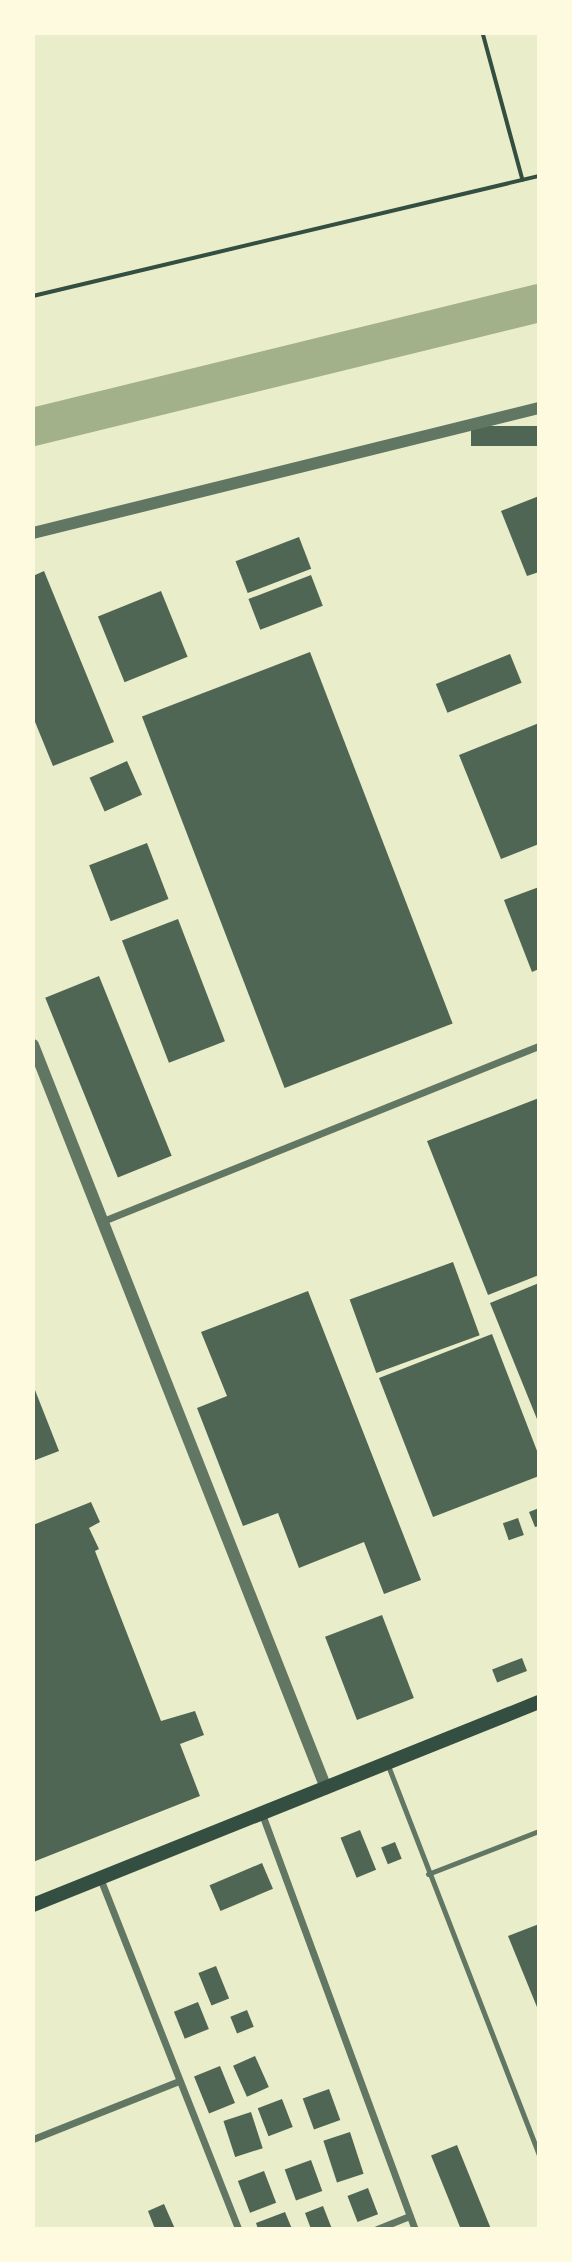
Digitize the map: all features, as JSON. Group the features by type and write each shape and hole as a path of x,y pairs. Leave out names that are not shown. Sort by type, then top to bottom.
{"main road":[{"path":"33,1905 539,1702"}],"street":[{"path":"33,533 539,408"},
{"path":"33,1045 326,1788"},
{"path":"103,1221 539,1046"},
{"path":"262,1814 415,2229"},
{"path":"100,1878 238,2229"},
{"path":"33,2139 179,2081"},
{"path":"376,2229 410,2216"}],"lane":[{"path":"387,1763 539,2154"},
{"path":"428,1874 539,1831"}],"path":[{"path":"483,33 523,180"},
{"path":"33,296 539,176"}],"building":[{"path":"471,426 539,426 539,446 471,446"},
{"path":"539,496 539,572 527,576 501,511"},
{"path":"299,537 311,569 248,593 236,561"},
{"path":"44,571 114,742 53,766 33,717 33,576"},
{"path":"311,575 323,606 260,630 248,599"},
{"path":"161,591 188,657 125,682 98,616"},
{"path":"310,652 453,1024 285,1088 142,717"},
{"path":"510,654 522,683 447,713 436,684"},
{"path":"539,723 539,844 501,859 459,755"},
{"path":"127,761 142,795 105,811 90,778"},
{"path":"147,843 169,899 111,921 89,865"},
{"path":"539,887 539,969 532,972 504,900"},
{"path":"178,919 225,1041 169,1063 122,941"},
{"path":"99,976 172,1156 118,1178 45,998"},
{"path":"539,1098 539,1275 488,1295 427,1141"},
{"path":"453,1262 480,1335 376,1373 350,1300"},
{"path":"539,1283 539,1424 490,1303"},
{"path":"308,1291 421,1580 384,1594 364,1542 299,1568 278,1513 243,1526 197,1408 227,1396 201,1332"},
{"path":"492,1334 539,1456 539,1476 433,1517 379,1378"},
{"path":"33,1385 59,1451 33,1461"},
{"path":"91,1502 100,1522 89,1528 99,1549 95,1551 161,1721 195,1711 204,1735 180,1744 200,1796 33,1862 33,1525"},
{"path":"539,1508 539,1526 535,1527 529,1512"},
{"path":"518,1518 524,1535 509,1540 503,1523"},
{"path":"382,1615 414,1698 357,1720 325,1637"},
{"path":"522,1658 527,1671 497,1683 492,1669"},
{"path":"360,1830 376,1870 357,1878 341,1838"},
{"path":"395,1842 402,1859 388,1864 381,1848"},
{"path":"262,1863 273,1889 220,1911 210,1885"},
{"path":"539,1924 539,2012 508,1936"},
{"path":"216,1966 229,1998 211,2006 198,1973"},
{"path":"198,2002 209,2029 185,2039 174,2012"},
{"path":"247,2010 254,2027 237,2033 230,2017"},
{"path":"255,2056 269,2087 247,2097 233,2066"},
{"path":"220,2066 235,2103 209,2114 194,2076"},
{"path":"329,2089 340,2120 314,2130 303,2099"},
{"path":"282,2099 293,2127 268,2136 258,2108"},
{"path":"251,2112 263,2148 235,2157 223,2121"},
{"path":"350,2132 364,2174 337,2182 323,2141"},
{"path":"457,2145 491,2229 461,2229 431,2155"},
{"path":"311,2160 322,2191 296,2201 285,2170"},
{"path":"264,2171 276,2203 250,2213 238,2181"},
{"path":"368,2188 378,2214 357,2222 347,2196"},
{"path":"164,2204 175,2229 155,2229 148,2211"},
{"path":"323,2206 332,2229 311,2229 305,2213"},
{"path":"285,2212 292,2229 258,2229 256,2223"}],"waterway":[{"path":"33,427 539,303"}]}
